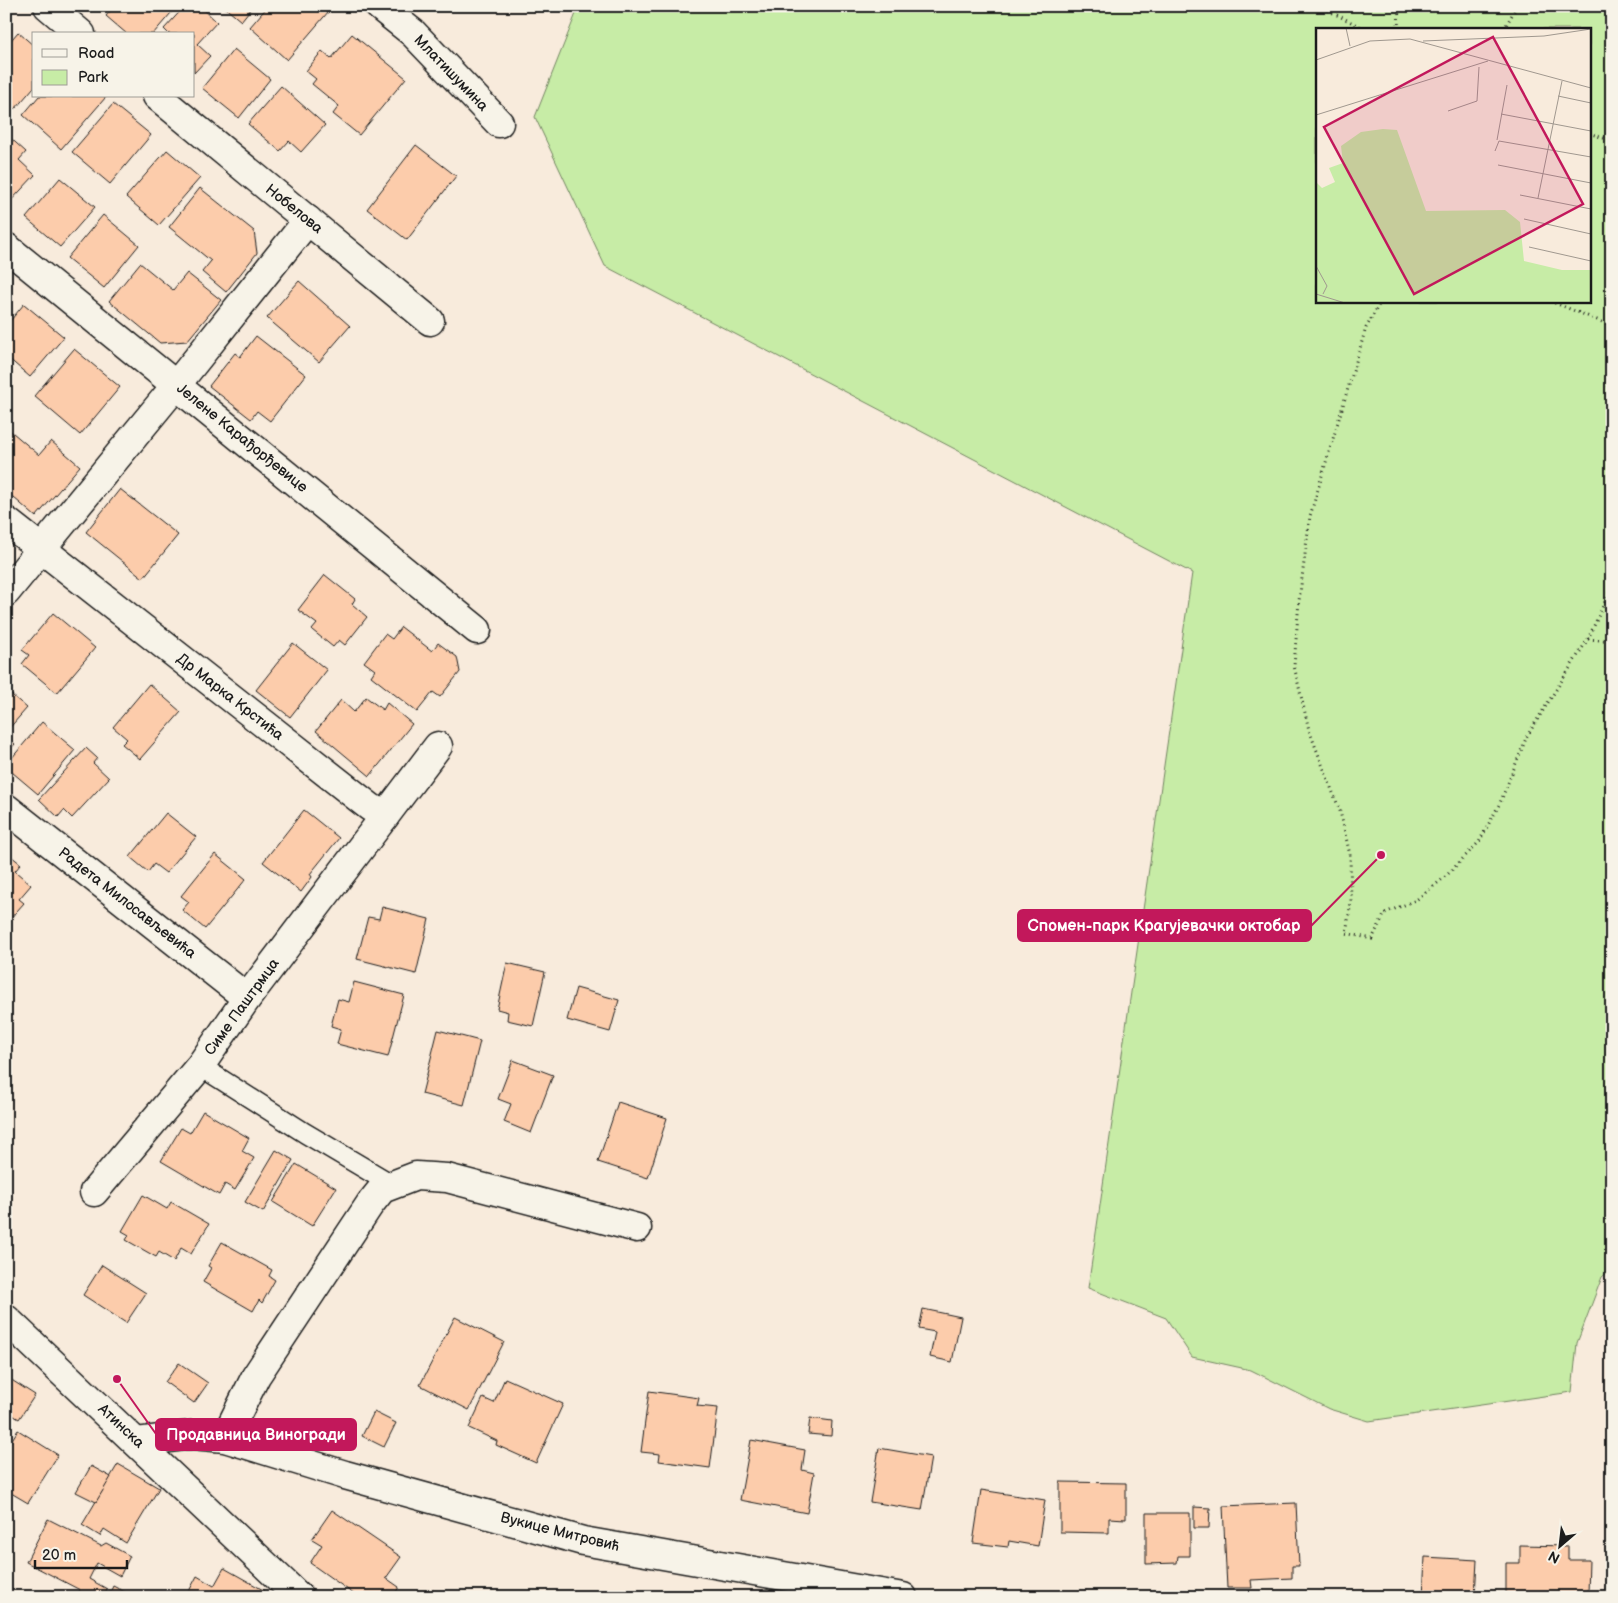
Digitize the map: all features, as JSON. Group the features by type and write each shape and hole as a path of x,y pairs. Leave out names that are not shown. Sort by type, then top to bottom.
{"street":[{"path":"48,6 79,32"},
{"name":"Млатишумина","path":"380,6 413,33 499,123"},
{"name":"Нобелова","path":"159,98 430,321"},
{"path":"6,592 177,384 308,220"},
{"name":"Јелене Карађорђевице","path":"6,247 177,384 477,630"},
{"name":"Др Марка Крстића","path":"6,521 370,807 385,816"},
{"path":"385,816 438,746"},
{"name":"Радета Милосављевића","path":"6,808 247,998"},
{"name":"Симе Паштрмца","path":"94,1192 200,1066 247,998 385,816"},
{"path":"225,1438 262,1368 370,1204 382,1189 416,1176 447,1178 637,1228"},
{"name":"Атинска","path":"6,1319 300,1597"},
{"name":"Вукице Митровић","path":"137,1442 192,1435 225,1438 345,1475 582,1541 903,1597"}],"lane":[{"path":"200,1066 306,1133 392,1184"}],"path":[{"path":"1318,6 1363,28"},
{"path":"1398,28 1399,6"},
{"path":"1505,28 1517,6"},
{"path":"1590,133 1612,141"},
{"path":"1380,302 1366,328 1310,516 1294,666 1309,730 1340,811 1350,855 1351,902 1346,934 1372,939 1385,913 1416,900 1444,878 1479,842 1500,803 1528,736 1588,639 1612,586"},
{"path":"1552,302 1612,326"},
{"path":"1612,361 1608,384 1612,422"},
{"path":"1588,639 1612,641"}],"green space":[{"path":"579,6 1612,6 1612,1269 1602,1277 1577,1343 1572,1392 1369,1421 1329,1409 1251,1370 1192,1357 1166,1318 1088,1288 1192,573 605,266 535,117"}],"building":[{"path":"114,6 177,6 155,32 125,32 106,16"},
{"path":"185,6 200,6 217,22 197,44 210,56 195,72 195,32 167,32 164,29"},
{"path":"223,6 253,6 241,21"},
{"path":"268,6 323,6 329,11 287,60 250,27"},
{"path":"18,32 32,44 32,89 15,109 6,101 6,46"},
{"path":"352,34 406,78 359,135 333,114 339,106 312,84 316,79 306,71 322,51 331,59"},
{"path":"234,49 270,79 239,118 202,88"},
{"path":"281,86 325,125 301,152 289,141 280,151 248,124"},
{"path":"37,98 105,98 61,149 23,115"},
{"path":"113,104 151,135 110,184 72,152"},
{"path":"6,134 26,152 19,160 35,175 6,206"},
{"path":"416,145 456,176 407,240 367,209"},
{"path":"167,150 200,178 159,225 126,197"},
{"path":"60,178 95,207 60,247 26,218"},
{"path":"200,188 254,231 257,253 226,292 202,272 211,261 169,227"},
{"path":"103,215 139,245 104,288 67,258"},
{"path":"140,263 173,290 187,273 221,300 187,341 160,343 109,301"},
{"path":"299,281 350,326 319,362 267,318"},
{"path":"24,304 64,337 30,377 6,356 6,326"},
{"path":"256,336 306,375 270,421 257,411 251,419 209,386 235,353 240,357"},
{"path":"74,349 120,387 80,435 34,396"},
{"path":"6,427 39,455 51,441 80,466 36,517 6,491"},
{"path":"120,489 178,535 143,578 86,532"},
{"path":"325,575 355,599 352,604 367,617 345,645 339,640 333,647 312,630 317,624 298,610"},
{"path":"53,613 95,648 57,693 22,664 29,655 22,650"},
{"path":"401,627 432,651 438,643 457,657 460,672 440,697 433,692 417,712 371,676 375,670 364,662 385,634 392,639"},
{"path":"293,643 327,670 290,717 256,690"},
{"path":"149,684 181,712 140,759 122,744 127,739 113,727"},
{"path":"6,690 27,708 6,732"},
{"path":"366,697 383,710 387,703 412,724 370,776 316,731 341,700 354,712"},
{"path":"42,722 75,750 38,794 6,765"},
{"path":"6,737 15,744 6,754"},
{"path":"86,748 97,758 93,763 109,778 72,818 64,810 58,817 39,799"},
{"path":"304,810 339,838 310,874 312,877 301,892 263,862"},
{"path":"166,813 196,837 166,873 154,864 148,872 130,857"},
{"path":"6,852 21,864 15,871 31,885 19,899 24,903 9,920 6,917"},
{"path":"215,854 246,879 205,929 182,910 189,902 181,896"},
{"path":"382,907 429,919 416,974 357,959 368,917 379,919"},
{"path":"507,963 545,972 533,1026 507,1020 508,1012 497,1009"},
{"path":"354,982 404,995 388,1057 337,1044 341,1029 331,1026 338,999 349,1002"},
{"path":"576,988 619,1000 610,1032 567,1020"},
{"path":"438,1030 480,1041 464,1105 422,1094"},
{"path":"513,1060 553,1075 531,1133 504,1122 511,1104 498,1099"},
{"path":"618,1102 667,1118 648,1178 598,1162"},
{"path":"203,1111 249,1138 242,1151 254,1158 235,1190 225,1184 219,1195 161,1161 181,1128 190,1133"},
{"path":"276,1150 293,1160 263,1212 245,1202"},
{"path":"296,1164 336,1188 312,1226 273,1202"},
{"path":"143,1195 167,1209 171,1202 209,1224 191,1254 181,1248 174,1261 159,1252 156,1257 126,1240 129,1235 122,1231"},
{"path":"222,1242 272,1270 269,1276 275,1280 262,1303 259,1300 253,1311 203,1282 211,1268 208,1266"},
{"path":"102,1265 146,1293 126,1323 83,1295"},
{"path":"923,1309 961,1317 952,1362 930,1357 935,1332 919,1329"},
{"path":"455,1317 504,1342 469,1410 420,1385"},
{"path":"179,1363 208,1383 194,1403 165,1382"},
{"path":"505,1378 563,1404 536,1463 496,1445 497,1441 469,1428 483,1398 494,1403"},
{"path":"10,1379 35,1395 19,1419 6,1411 6,1384"},
{"path":"649,1391 699,1398 697,1406 718,1408 710,1468 659,1461 660,1454 641,1452"},
{"path":"374,1412 396,1423 384,1447 362,1436"},
{"path":"810,1418 832,1421 831,1436 808,1434"},
{"path":"18,1430 58,1455 28,1503 6,1490 6,1449"},
{"path":"751,1440 805,1450 802,1470 814,1473 807,1513 740,1500"},
{"path":"879,1448 931,1457 922,1510 870,1502"},
{"path":"118,1464 159,1488 126,1543 104,1529 100,1536 82,1525"},
{"path":"91,1466 111,1477 96,1502 76,1492"},
{"path":"1060,1482 1126,1483 1126,1519 1109,1518 1109,1533 1060,1532"},
{"path":"981,1490 1045,1500 1038,1546 1009,1541 1008,1547 973,1543"},
{"path":"1296,1503 1299,1566 1292,1566 1292,1578 1251,1580 1252,1588 1227,1588 1223,1506"},
{"path":"1194,1507 1210,1508 1209,1528 1194,1528"},
{"path":"332,1510 401,1557 386,1578 399,1587 393,1597 358,1597 310,1563 322,1545 312,1539"},
{"path":"1146,1513 1190,1513 1190,1556 1178,1556 1177,1563 1146,1564"},
{"path":"48,1519 101,1546 106,1543 130,1556 120,1576 97,1563 89,1579 107,1589 103,1597 76,1597 80,1590 26,1562"},
{"path":"1520,1545 1568,1546 1568,1560 1589,1560 1588,1594 1566,1594 1566,1597 1506,1597 1506,1563 1520,1563"},
{"path":"1425,1557 1477,1560 1475,1597 1423,1597"},
{"path":"224,1568 265,1591 261,1597 191,1597 187,1595 197,1576 214,1586"},
{"path":"113,1586 135,1597 108,1597"},
{"path":"432,1590 453,1597 430,1597"}],"place":[{"name":"Спомен-парк Крагујевачки октобар","path":"1381,855"},
{"name":"Продавница Виногради","path":"117,1379"}]}
